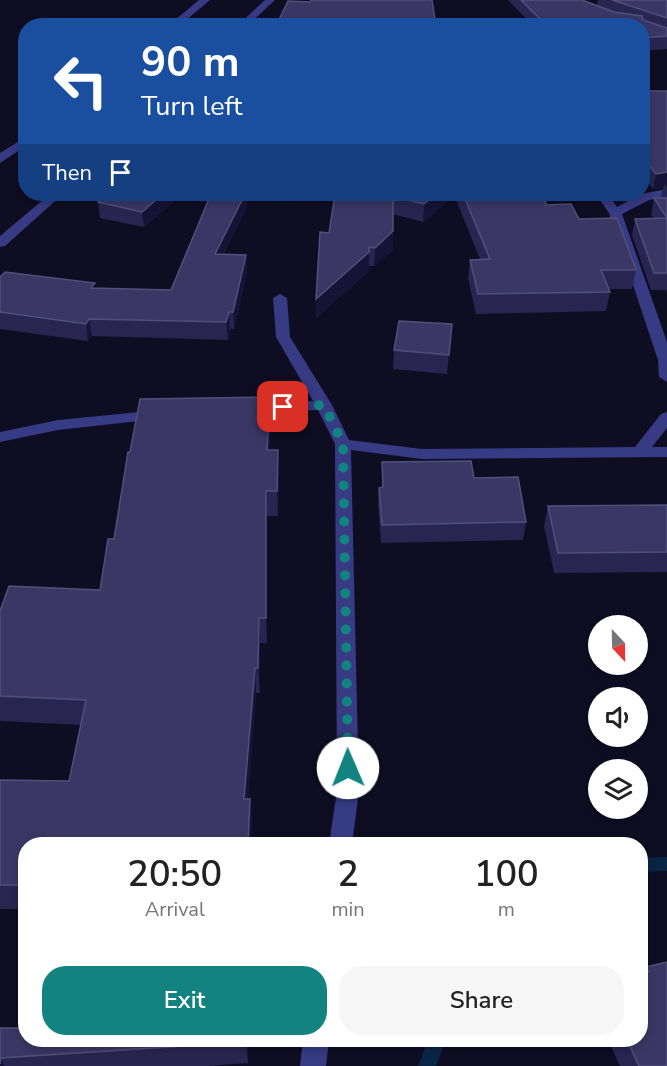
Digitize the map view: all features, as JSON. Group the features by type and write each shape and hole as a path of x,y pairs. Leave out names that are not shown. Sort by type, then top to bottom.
{"street":[{"path":"182,18 204,0"},
{"path":"250,18 270,0"},
{"path":"0,159 18,146"},
{"path":"650,195 667,193"},
{"path":"0,243 49,201"},
{"path":"607,201 615,213 666,360 667,377"},
{"path":"615,213 636,201"},
{"path":"280,298 283,337 324,405 343,444 348,791 342,837"},
{"path":"235,409 324,405"},
{"path":"0,437 58,424 180,413"},
{"path":"640,452 667,417"},
{"path":"343,444 422,454 667,452"},
{"path":"313,1066 315,1047"}],"building":[{"path":"311,0 432,0 435,18 280,18 288,1 310,2"},
{"path":"521,0 582,0 614,12 642,16 642,18 539,18"},
{"path":"612,0 667,0 667,18"},
{"path":"650,22 667,28 667,36 650,37"},
{"path":"650,91 667,91 667,172 656,174 650,166"},
{"path":"654,198 667,198 667,218"},
{"path":"99,201 155,201 142,212"},
{"path":"208,201 242,201 215,254 246,255 233,312 229,312 226,322 89,319 86,324 0,312 0,277 5,272 95,283 91,288 171,290"},
{"path":"334,201 393,201 393,231 375,248 369,247 369,252 316,299 320,232 329,233"},
{"path":"412,201 428,201 424,204"},
{"path":"466,201 545,201 546,205 571,204 579,219 617,218 636,270 601,270 610,292 478,294 470,260 490,259"},
{"path":"667,218 667,273 654,273 635,219"},
{"path":"399,321 452,324 449,355 394,350"},
{"path":"270,397 267,450 278,450 277,491 266,491 266,618 259,618 258,668 255,668 244,799 250,799 248,837 18,837 18,885 0,885 0,780 69,781 86,700 0,696 0,611 9,586 100,590 108,539 114,539 128,452 130,452 140,399"},
{"path":"471,461 474,478 518,477 526,522 382,525 379,488 383,487 382,462"},
{"path":"667,505 667,552 558,553 548,506"},
{"path":"667,962 667,1066 639,1066 630,1047 648,1047 648,967"},
{"path":"0,1028 18,1028 18,1047 169,1047 1,1058 0,1064"}],"waterway":[{"path":"648,865 667,864"},
{"path":"427,1066 434,1047"}],"route":[{"path":"283,407 324,405 343,444 348,768"}]}
